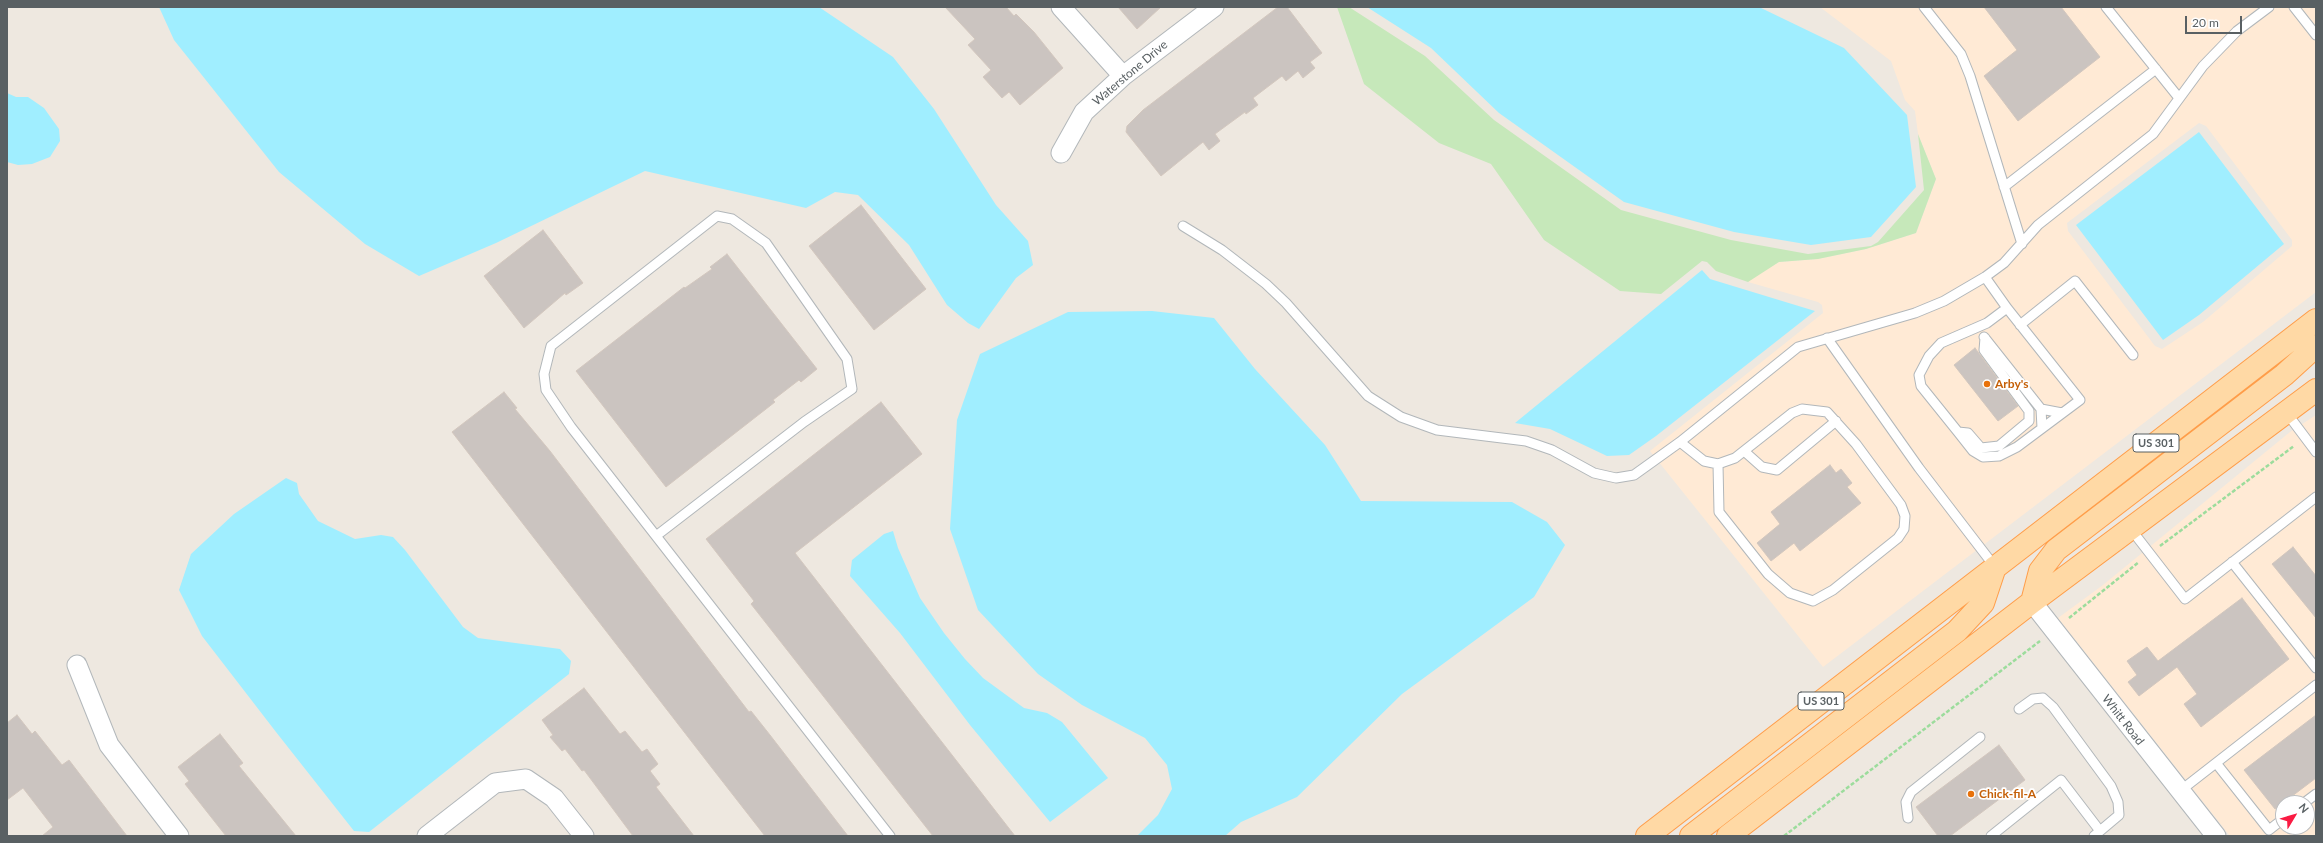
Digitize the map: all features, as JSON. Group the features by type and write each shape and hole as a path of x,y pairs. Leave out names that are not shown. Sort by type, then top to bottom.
{"main road":[{"name":"US 301","path":"1647,836 2316,320"},
{"path":"2032,602 2040,571 2056,550 2284,375 2316,346"},
{"path":"1728,836 2032,602 2316,390"},
{"path":"1691,836 1956,631 1984,603 1996,566"}],"street":[{"path":"1061,7 1123,76"},
{"name":"Waterstone Drive","path":"1061,153 1084,112 1123,76 1214,7"},
{"name":"Whitt Road","path":"2032,602 2180,791 2207,833"},
{"path":"77,665 109,745 179,836"},
{"path":"427,836 494,783 526,778 554,798 584,836"}],"lane":[{"path":"1924,7 1961,54 1970,76 2022,244"},
{"path":"2106,7 2179,98"},
{"path":"1183,226 1222,250 1266,284 1286,303 1368,396 1401,417 1437,430 1526,441 1552,450 1594,473 1616,478 1634,475 1680,442 1798,347 1915,313 1944,301 1985,277 2004,263 2038,225 2153,134 2203,66 2237,31 2269,7"},
{"path":"2294,7 2316,35"},
{"path":"2004,187 2156,69"},
{"path":"656,536 804,422 852,389 847,359 766,243 732,219 717,216 551,346 544,374 546,390 571,427 656,536 890,836"},
{"path":"1985,277 2020,325 2080,400 2017,447 1999,456 1983,457 1973,451 1921,386 1919,375 1929,356 1941,343 1977,327 2007,308"},
{"path":"2020,325 2075,281 2133,355"},
{"path":"1977,327 2041,409 2042,428"},
{"path":"1827,338 1918,468 1996,566"},
{"path":"1958,432 1968,433 1981,448 1999,446 2029,421 2029,411 1984,350 1985,338"},
{"path":"1680,442 1704,461 1718,464 1735,458 1792,413 1802,409 1827,412 1836,421 1902,505 1905,516 1904,529 1898,538 1833,590 1813,601 1790,593 1768,574 1719,512 1718,464"},
{"path":"2041,409 2062,413"},
{"path":"2286,412 2316,452"},
{"path":"1744,451 1762,467 1777,470 1836,421"},
{"path":"2130,528 2185,599 2316,497"},
{"path":"2232,562 2316,668"},
{"path":"2180,791 2316,685"},
{"path":"1991,836 2061,780 2097,834 2119,815 2118,802 2111,786 2053,707 2043,698 2033,699 2018,709"},
{"path":"1908,818 1906,802 1911,792 1980,738"},
{"path":"2216,763 2268,830 2275,825"}],"path":[{"path":"2161,545 2293,447"},
{"path":"2066,620 2142,560"},
{"path":"1784,836 2030,649"}],"shaded area":[{"path":"1820,7 2316,7 2316,292 1823,667 1650,451 1823,313 1822,305 1818,302 1748,282 1750,279 1779,262 1818,259 1866,249 1916,233 1936,179 1918,134 1915,111 1905,100 1891,61","holes":["2199,123 2206,126 2292,240 2292,246 2203,322 2162,349 2155,346 2068,231 2067,223"]},
{"path":"2316,415 2316,836 2230,836 2058,618 2103,585 2290,432"}],"green space":[{"path":"1337,7 1349,7 1425,56 1494,120 1621,210 1731,240 1808,254 1871,246 1878,242 1924,190 1918,134 1936,179 1916,233 1866,249 1818,259 1779,262 1748,282 1716,271 1707,262 1702,261 1661,294 1620,291 1544,240 1491,164 1439,143 1364,84"}],"water":[{"path":"159,7 819,7 893,57 934,109 996,205 1028,241 1033,265 1016,278 979,329 968,323 947,305 909,245 858,195 835,192 806,208 645,171 496,243 419,276 365,244 279,172 174,40"},
{"path":"1367,7 1759,7 1844,48 1907,115 1916,187 1871,237 1811,245 1734,232 1624,202 1499,113 1431,48"},
{"path":"7,93 16,97 28,97 44,108 59,129 60,141 50,157 32,164 18,165 7,162"},
{"path":"2199,132 2284,244 2199,315 2163,340 2076,225"},
{"path":"1702,270 1710,279 1815,311 1656,436 1629,455 1607,456 1550,429 1515,423"},
{"path":"1152,311 1214,318 1255,369 1325,445 1361,501 1512,502 1547,522 1565,545 1534,597 1402,694 1297,797 1241,822 1225,836 1137,836 1158,815 1172,789 1167,765 1145,738 1082,705 1038,674 978,610 950,529 957,420 980,354 1068,312"},
{"path":"286,478 297,483 299,494 318,521 355,539 381,535 393,537 405,550 463,627 478,638 560,649 571,661 569,674 369,832 354,831 276,732 202,636 179,590 191,554 234,514"},
{"path":"893,531 898,548 920,598 944,633 965,659 983,678 1024,708 1047,713 1062,722 1108,778 1050,822 970,725 900,633 850,576 852,560 884,534"}],"building":[{"path":"945,7 1006,7 1014,16 1016,14 1034,32 1063,68 1020,105 1009,92 1002,98 983,77 991,70 968,45 975,39"},
{"path":"1118,7 1161,7 1137,29"},
{"path":"1278,7 1287,7 1322,53 1310,62 1315,68 1303,78 1298,71 1286,81 1282,76 1253,98 1258,105 1246,114 1245,112 1215,134 1220,141 1209,150 1203,142 1161,176 1126,132 1127,126 1143,110"},
{"path":"1984,7 2061,7 2100,57 2018,121 1984,76 2017,50"},
{"path":"861,205 926,289 874,330 809,246"},
{"path":"543,230 583,283 566,295 565,293 524,328 484,276"},
{"path":"727,254 817,369 801,382 799,380 773,400 775,402 666,487 576,371 684,287 685,288 712,269 710,267"},
{"name":"Arby's","path":"1975,348 2018,406 1998,421 1954,365"},
{"path":"504,392 517,408 515,409 550,451 749,712 751,711 848,836 765,836 712,768 452,432"},
{"path":"881,402 922,454 795,553 1015,836 933,836 751,604 754,601 706,539"},
{"path":"1830,465 1836,473 1841,469 1852,483 1847,487 1861,503 1800,551 1794,543 1771,561 1757,543 1780,524 1771,512"},
{"path":"2293,547 2316,576 2316,618 2272,564"},
{"path":"2242,598 2289,659 2201,727 2184,704 2197,694 2177,667 2139,696 2128,682 2137,675 2127,661 2147,647 2158,661"},
{"path":"584,688 620,734 625,731 642,752 647,749 658,764 650,771 660,784 656,787 694,836 633,836 584,770 582,771 565,749 562,751 550,737 553,735 542,720"},
{"path":"17,715 32,734 35,731 62,765 69,760 127,836 42,836 53,827 23,788 7,800 7,723"},
{"path":"2316,715 2316,778 2294,795 2275,795 2275,809 2244,770"},
{"path":"220,734 243,763 239,766 296,836 226,836 185,784 189,781 178,767"},
{"name":"Chick-fil-A","path":"1999,745 2025,780 1950,836 1938,836 1916,807"}],"place":[{"name":"Arby's","path":"1987,384"},
{"name":"Chick-fil-A","path":"1971,794"}]}
